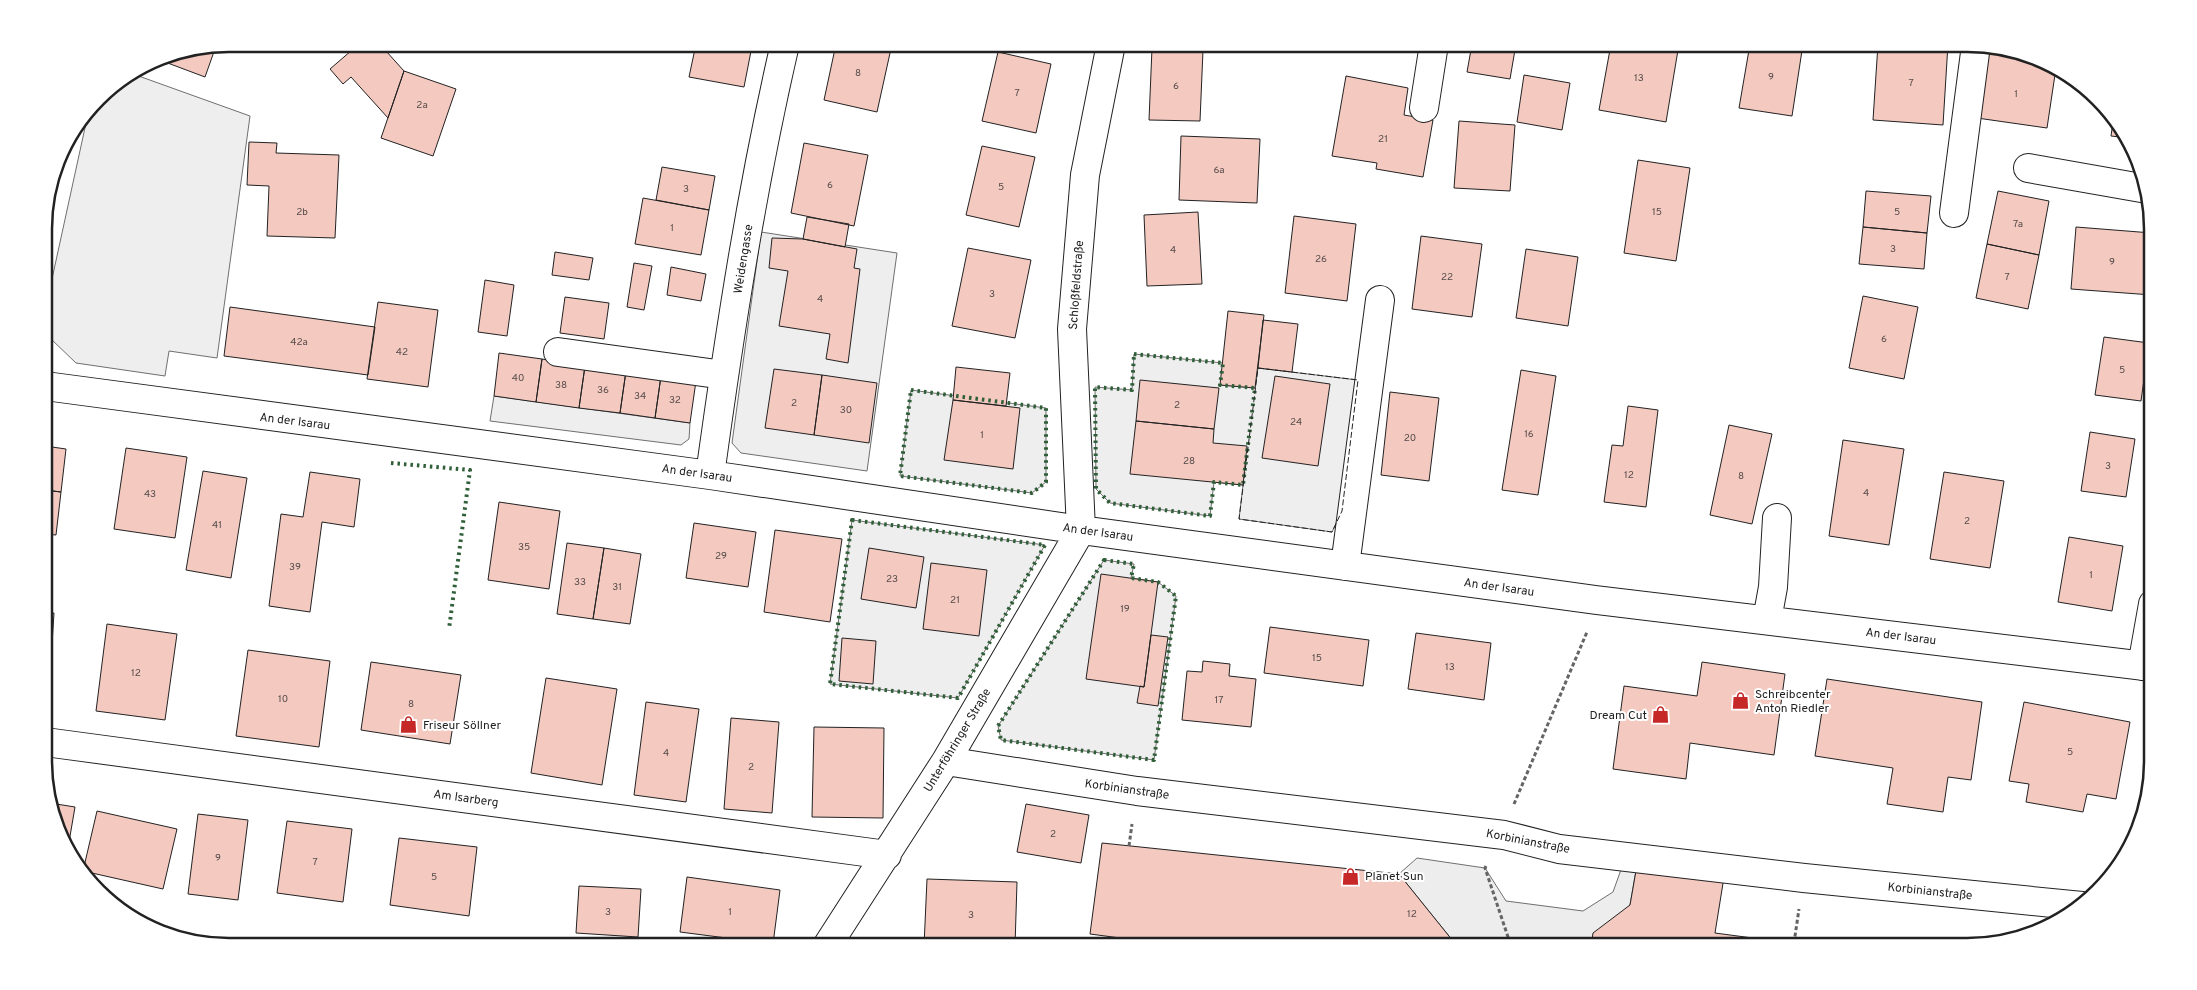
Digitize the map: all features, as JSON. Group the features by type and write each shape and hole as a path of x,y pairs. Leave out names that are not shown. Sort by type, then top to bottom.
{"street":[{"name":"Weidengasse","path":"710,475 724,375 764,137 783,52"},
{"name":"Schloßfeldstraße","path":"1081,530 1072,329 1085,175 1109,52"},
{"path":"1424,108 1433,52"},
{"path":"1954,213 1975,53"},
{"path":"2028,168 2139,188"},
{"path":"1345,566 1380,300"},
{"path":"558,352 724,375"},
{"name":"An der Isarau","path":"53,388 710,475 1081,530 1596,600 2144,666"},
{"path":"1767,620 1773,587 1776,518"},
{"name":"Unterföhringer Straße","path":"832,938 946,761 1081,530"},
{"name":"Am Isarberg","path":"52,743 887,855"},
{"name":"Korbinianstraße","path":"946,761 1137,791 1504,835 1559,848 1804,878 2070,905"}],"path":[{"path":"1508,938 1485,868 1504,835 1515,800 1588,631 1596,600"}],"shaded area":[{"path":"140,77 250,116 217,358 169,351 165,376 76,363 53,341 53,275 85,127 113,96"},
{"path":"761,232 897,253 867,471 741,453 732,443"},
{"path":"1134,354 1223,363 1221,385 1255,388 1258,368 1358,380 1342,511 1332,532 1239,519 1243,485 1214,482 1210,516 1110,503 1096,489 1095,387 1132,390"},
{"path":"911,390 1046,408 1046,482 1032,493 900,476"},
{"path":"494,396 690,423 689,439 681,445 490,421"},
{"path":"852,520 1045,545 958,698 830,684"},
{"path":"1104,560 1134,564 1131,578 1158,582 1176,596 1154,760 1001,740 998,726"},
{"path":"1417,858 1485,868 1506,901 1583,911 1613,892 1623,864 1637,865 1630,905 1599,938 1451,938 1399,874"}],"building":[{"path":"350,52 387,52 404,71 388,118 351,77 343,84 330,69"},
{"path":"694,52 751,52 744,87 689,77"},
{"path":"834,52 890,52 877,112 824,100"},
{"path":"998,52 1051,64 1036,133 982,121"},
{"path":"1152,52 1203,52 1200,121 1149,120"},
{"path":"1471,52 1515,52 1510,79 1467,72"},
{"path":"1610,52 1678,52 1666,122 1599,110"},
{"path":"1749,52 1802,52 1792,116 1739,108"},
{"path":"1877,52 1948,52 1943,125 1873,120"},
{"path":"213,53 205,77 169,63 195,56"},
{"path":"1986,54 2024,62 2055,75 2047,128 1977,118"},
{"path":"404,71 456,89 433,156 381,138"},
{"path":"1524,75 1570,83 1562,130 1517,122"},
{"path":"1346,76 1408,88 1404,115 1433,120 1423,177 1376,169 1377,163 1332,156"},
{"path":"1459,121 1515,125 1510,191 1454,188"},
{"path":"2112,127 2119,137 2111,136"},
{"path":"1181,136 1260,139 1257,203 1179,200"},
{"path":"249,142 277,143 276,153 339,155 335,238 267,236 269,186 247,185"},
{"path":"804,143 868,155 854,226 791,213"},
{"path":"982,146 1035,157 1019,227 966,215"},
{"path":"1638,160 1690,168 1676,261 1624,253"},
{"path":"662,167 715,176 709,210 656,200"},
{"path":"1866,191 1931,196 1927,233 1863,227"},
{"path":"1998,191 2049,201 2039,255 1987,244"},
{"path":"643,198 709,210 701,255 635,244"},
{"path":"1198,212 1202,284 1147,286 1144,215"},
{"path":"1294,216 1356,224 1347,301 1285,293"},
{"path":"807,217 849,224 845,247 803,239"},
{"path":"1863,227 1927,233 1924,269 1859,264"},
{"path":"2076,227 2144,232 2144,294 2071,289"},
{"path":"1421,236 1482,244 1472,317 1412,309"},
{"path":"772,238 803,239 857,249 854,268 860,269 848,363 826,359 830,334 779,326 788,271 769,268"},
{"path":"1987,244 2039,255 2028,309 1976,298"},
{"path":"968,248 1031,260 1015,338 952,326"},
{"path":"1526,249 1578,257 1568,326 1516,318"},
{"path":"555,252 593,258 589,280 552,275"},
{"path":"634,263 652,266 644,310 627,307"},
{"path":"671,267 706,274 701,301 667,295"},
{"path":"485,280 514,285 507,336 478,332"},
{"path":"1863,296 1918,307 1904,379 1849,368"},
{"path":"565,297 609,303 604,339 560,333"},
{"path":"378,302 438,310 428,387 367,379"},
{"path":"230,307 375,327 368,375 224,356"},
{"path":"1228,311 1264,315 1255,388 1220,385"},
{"path":"1263,320 1298,324 1292,372 1258,368"},
{"path":"2104,337 2144,342 2144,379 2141,401 2095,395"},
{"path":"499,353 542,359 536,402 494,396"},
{"path":"542,359 585,366 579,408 536,402"},
{"path":"585,366 626,371 620,413 579,408"},
{"path":"956,367 1010,373 1006,406 953,400"},
{"path":"774,369 822,375 814,435 765,428"},
{"path":"1521,370 1556,376 1538,495 1502,490"},
{"path":"626,371 661,376 655,418 620,413"},
{"path":"822,375 877,383 869,443 814,435"},
{"path":"661,376 696,381 690,423 655,418"},
{"path":"1275,376 1330,384 1318,466 1262,458"},
{"path":"1140,380 1219,388 1214,429 1136,421"},
{"path":"1390,392 1439,398 1429,481 1381,475"},
{"path":"953,400 1020,408 1013,469 944,460"},
{"path":"1628,406 1658,410 1646,507 1604,502 1612,445 1623,446"},
{"path":"1136,421 1214,429 1213,443 1247,446 1243,485 1130,474"},
{"path":"1729,425 1772,434 1752,524 1710,515"},
{"path":"2090,432 2135,439 2126,497 2081,491"},
{"path":"1843,440 1904,449 1889,545 1829,536"},
{"path":"53,447 66,449 61,492 52,491"},
{"path":"126,448 187,457 175,538 114,529"},
{"path":"203,471 247,478 231,578 186,570"},
{"path":"310,472 360,479 354,527 322,522 310,612 269,606 281,514 303,517"},
{"path":"1944,472 2004,481 1990,568 1930,559"},
{"path":"52,491 61,492 56,535 52,535"},
{"path":"499,502 560,511 549,589 488,580"},
{"path":"694,523 756,532 748,587 686,578"},
{"path":"775,530 842,539 830,622 764,612"},
{"path":"2069,537 2123,546 2112,611 2058,602"},
{"path":"567,543 604,548 593,619 557,614"},
{"path":"604,548 641,554 630,624 593,619"},
{"path":"869,548 924,557 916,608 861,599"},
{"path":"931,563 987,570 979,636 923,629"},
{"path":"1101,574 1158,582 1144,687 1086,679"},
{"path":"52,613 54,613 52,641"},
{"path":"107,624 177,634 165,720 96,711"},
{"path":"1270,627 1369,640 1363,686 1264,673"},
{"path":"1416,633 1491,643 1484,700 1408,689"},
{"path":"1151,635 1168,637 1158,706 1137,703 1140,686 1144,687"},
{"path":"842,638 876,641 873,684 839,681"},
{"path":"248,650 330,661 319,747 236,736"},
{"path":"1203,661 1230,664 1229,676 1256,679 1251,727 1182,720 1187,671 1202,672"},
{"path":"371,662 461,675 450,744 361,730"},
{"path":"1702,662 1785,674 1774,755 1690,743 1686,779 1613,769 1624,686 1697,696"},
{"path":"546,678 617,689 602,785 531,773"},
{"path":"1827,679 1982,702 1971,780 1948,777 1943,812 1887,804 1893,768 1815,756"},
{"path":"646,702 699,709 686,802 634,795"},
{"path":"2024,702 2130,722 2116,799 2087,794 2083,812 2026,802 2029,784 2009,781"},
{"path":"731,718 779,722 772,813 724,809"},
{"path":"814,727 884,728 883,818 812,817"},
{"path":"59,804 75,807 70,837"},
{"path":"1026,804 1089,815 1081,863 1017,852"},
{"path":"97,811 177,829 163,889 93,873 85,863"},
{"path":"198,814 248,820 238,900 188,894"},
{"path":"287,821 352,829 343,902 277,893"},
{"path":"399,838 477,847 469,916 390,905"},
{"path":"1102,843 1399,874 1451,938 1120,938 1090,934"},
{"path":"1637,865 1724,877 1715,933 1753,938 1592,938 1593,933 1630,905"},
{"path":"687,877 780,890 774,938 726,938 680,932"},
{"path":"927,879 1017,882 1015,938 924,938"},
{"path":"579,886 641,889 638,937 576,933"}],"hedge":[{"path":"1134,354 1223,363 1220,385 1255,388 1243,485 1214,482 1210,516 1110,503 1096,489 1095,387 1132,390 1134,354"},
{"path":"911,390 1046,408 1046,482 1032,493 900,476 911,390"},
{"path":"391,463 470,470 449,629"},
{"path":"852,520 1045,545 958,698 830,684 852,520"},
{"path":"1104,560 1134,564 1131,578 1158,582 1176,596 1154,760 1001,740 998,726 1104,560"}],"fence":[{"path":"1258,368 1358,380 1342,511 1332,532 1239,519 1258,368"}],"place":[{"name":"Schreibcenter Anton Riedler","path":"1741,701"},
{"name":"Dream Cut","path":"1661,715"},
{"name":"Friseur Söllner","path":"409,725"},
{"name":"Planet Sun","path":"1351,876"}]}
